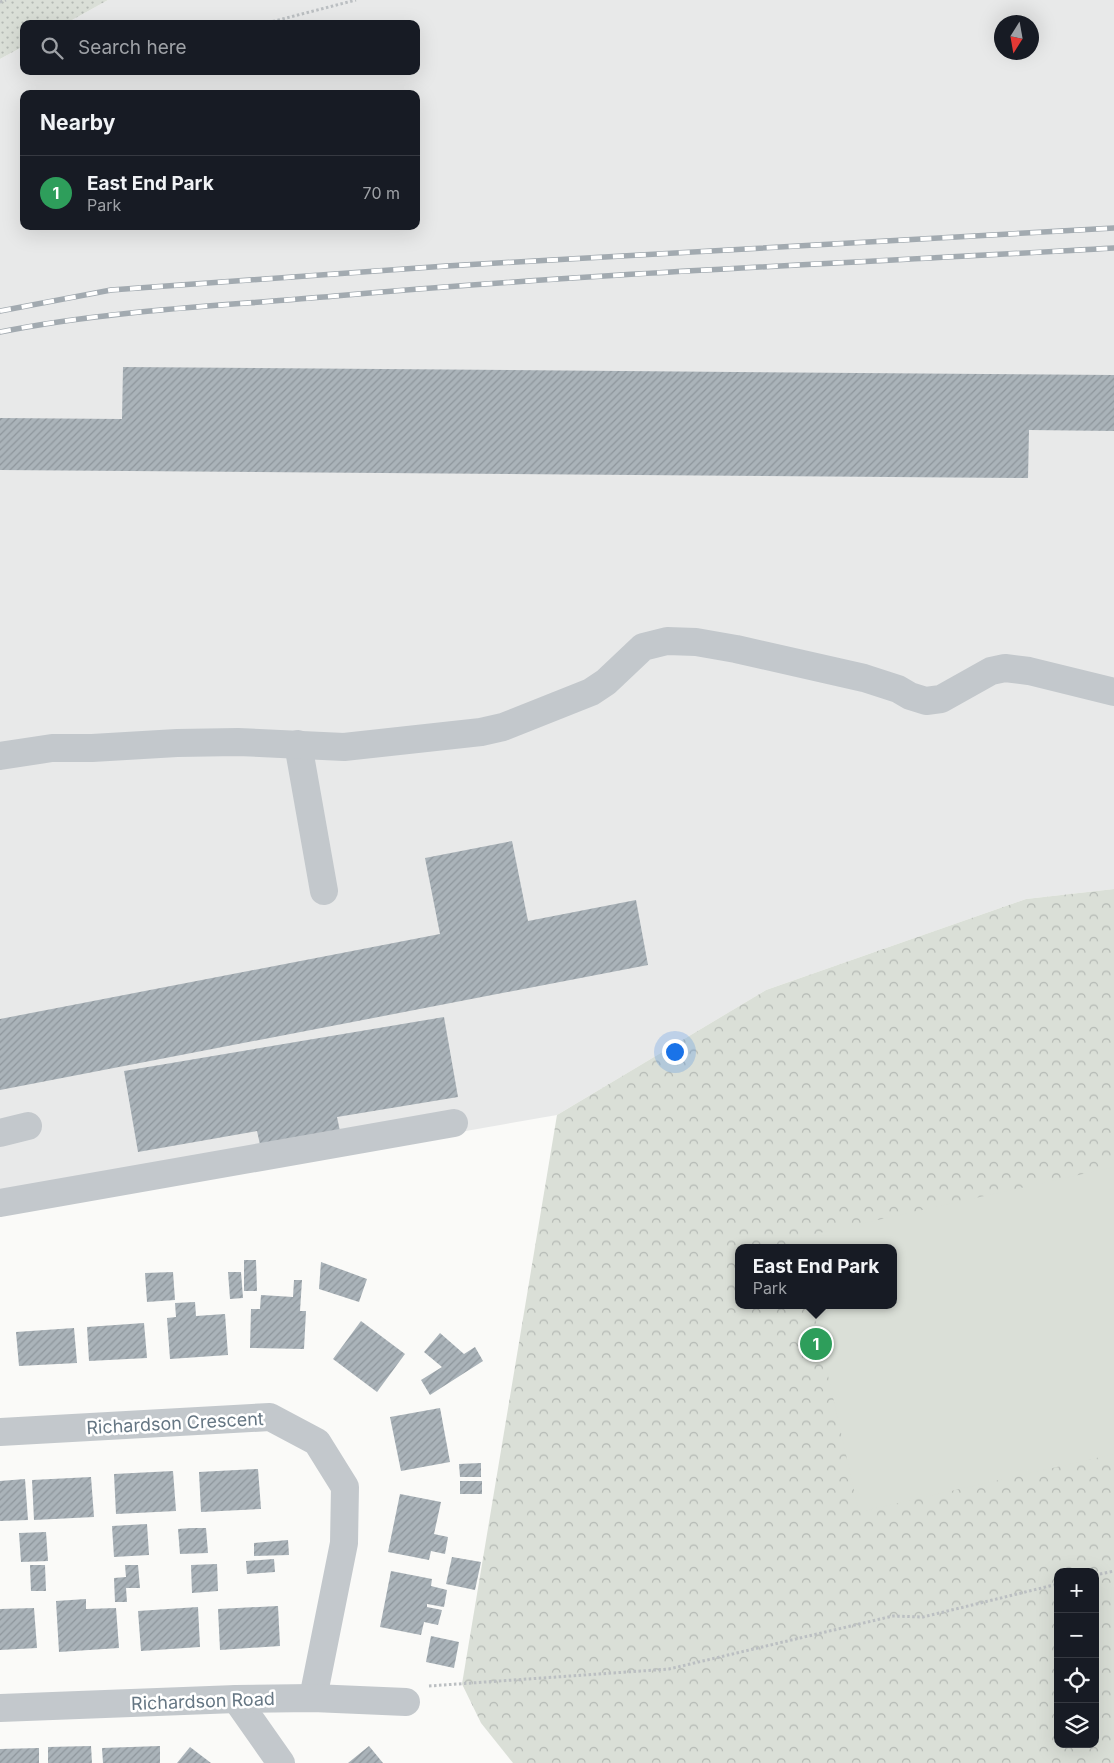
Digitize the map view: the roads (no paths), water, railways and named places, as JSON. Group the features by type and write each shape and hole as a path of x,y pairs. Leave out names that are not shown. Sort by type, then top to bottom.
{"street":[{"path":"0,756 52,748 238,742 344,747 481,732 503,727 591,692 606,682 643,647 667,641 696,642 864,678 898,689 910,696 926,701 941,699 991,671 1005,668 1029,671 1114,692"},
{"path":"298,744 324,891"},
{"path":"0,1203 454,1123"},
{"path":"0,1132 28,1126"},
{"name":"Richardson Crescent","path":"0,1432 270,1417 317,1442 345,1487 345,1506 344,1543 313,1698"},
{"path":"236,1698 281,1763"},
{"name":"Richardson Road","path":"0,1708 236,1698 313,1698 406,1702"}],"railway":[{"path":"0,311 111,290 446,266 1114,228"},
{"path":"0,332 83,318 432,288 627,275 1114,248"}],"place":[{"name":"East End Park","path":"816,1344"}]}
